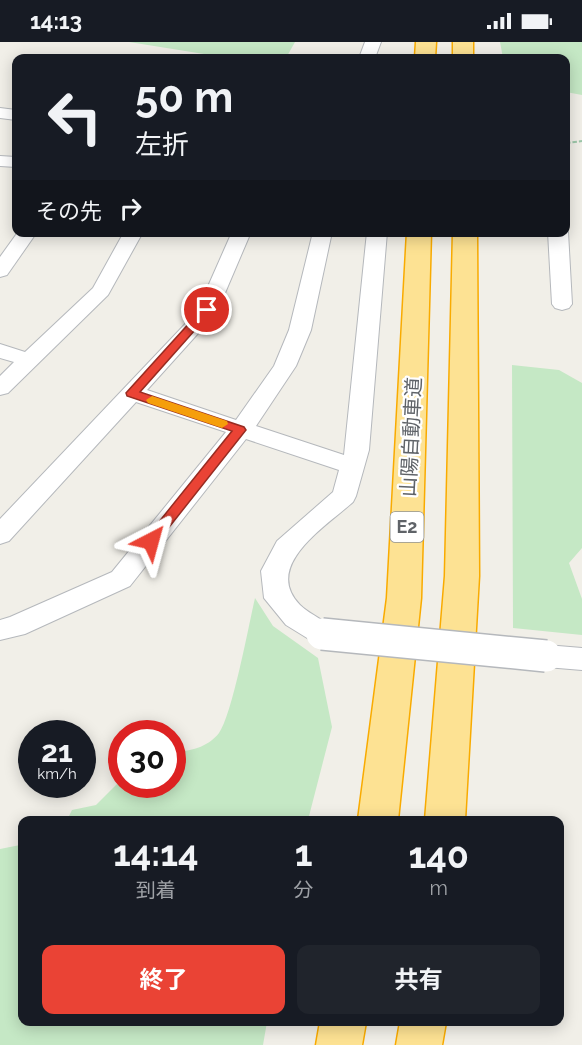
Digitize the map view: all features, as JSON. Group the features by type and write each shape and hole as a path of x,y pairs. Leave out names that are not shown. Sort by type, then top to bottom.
{"highway":[{"name":"山陽自動車道","path":"378,816 404,598 419,237"},
{"path":"445,816 462,576 465,237"},
{"path":"339,1045 342,1026"},
{"path":"419,1045 422,1026"}],"street":[{"path":"0,271 24,237"},
{"path":"0,388 100,291 132,237"},
{"path":"0,534 207,310 240,237"},
{"path":"0,630 15,627 121,579 270,392 300,330 322,237"},
{"path":"377,237 357,450 344,496 286,548 274,571 277,598 296,618 322,634 582,660"},
{"path":"558,237 562,304"},
{"path":"0,351 29,360"},
{"path":"132,393 352,466"}],"green space":[{"path":"129,42 295,42 288,54 204,54"},
{"path":"500,42 582,42 582,95 570,93 570,54 502,54"},
{"path":"512,365 559,370 582,383 582,548 569,563 582,599 582,635 513,628"},
{"path":"255,598 273,626 318,658 332,727 309,816 69,816 72,810 96,805 108,793 108,798 186,798 186,751 209,742 219,733 235,690"},
{"path":"18,845 18,1026 266,1026 263,1045 0,1045 0,849"}],"slow traffic":[{"path":"152,400 222,424"}],"route":[{"path":"151,541 240,430 132,393 207,310"}]}
